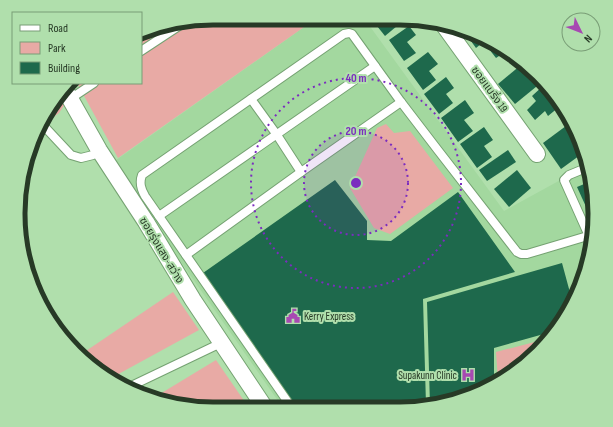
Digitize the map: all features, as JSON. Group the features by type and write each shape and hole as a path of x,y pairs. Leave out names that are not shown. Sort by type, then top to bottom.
{"street":[{"name":"ซอยแบริ่ง 19","path":"448,31 538,154"},
{"name":"ซอยรุ่งแสง-สว่าง","path":"67,95 99,150 146,222 192,300 261,402"}],"lane":[{"path":"142,50 173,30"},
{"path":"288,402 142,191 140,182 142,175 347,33 352,34 401,102 517,252 527,254 586,237"},
{"path":"160,216 375,66"},
{"path":"68,93 92,84"},
{"path":"252,99 277,134 301,172"},
{"path":"186,255 401,102"},
{"path":"45,128 71,155 81,158 93,155 99,150"},
{"path":"583,169 569,175 564,180 587,230"},
{"path":"134,385 221,343"}],"shaded area":[{"path":"307,25 369,25 504,211 582,168 588,201 588,226 582,262 569,297 563,308 541,338 514,363 483,383 448,396 412,402 279,402 112,163"}],"green space":[{"path":"201,25 307,25 118,158 78,84 142,84 142,39 165,31"},
{"path":"63,100 65,104 59,113 50,120"},
{"path":"386,124 394,133 410,131 453,188 390,234 374,228 350,188 377,128"},
{"path":"173,292 199,330 116,375 85,352"},
{"path":"538,341 524,355 498,374 496,352"},
{"path":"216,360 245,402 201,402 160,394"}],"building":[{"path":"376,25 397,26 385,36"},
{"path":"409,26 416,35 407,42 416,53 404,61 389,40"},
{"path":"469,38 482,43 476,48"},
{"path":"490,48 501,55 496,58 489,49"},
{"path":"428,52 438,64 429,71 436,80 423,90 407,68"},
{"path":"518,67 538,85 515,104 498,84"},
{"path":"446,77 454,88 446,94 453,103 439,114 424,94"},
{"path":"540,88 556,109 548,116 545,111 535,120 527,110 536,101 532,96"},
{"path":"465,100 474,113 464,120 473,131 458,142 441,118"},
{"path":"567,126 579,156 561,169 543,143"},
{"path":"484,127 493,140 484,146 492,157 477,168 460,144"},
{"path":"508,150 516,162 487,181 479,170"},
{"path":"517,170 531,188 509,207 494,189"},
{"path":"335,180 367,221 367,240 391,241 458,192 515,272 423,299 426,400 412,402 293,402 203,273"},
{"path":"585,184 588,211 577,187"},
{"path":"562,263 570,294 563,308 544,334 494,348 494,377 472,388 448,396 430,399 427,302"}],"place":[{"name":"Kerry Express","path":"293,316"},
{"name":"Supakunn Clinic","path":"468,375"}]}
